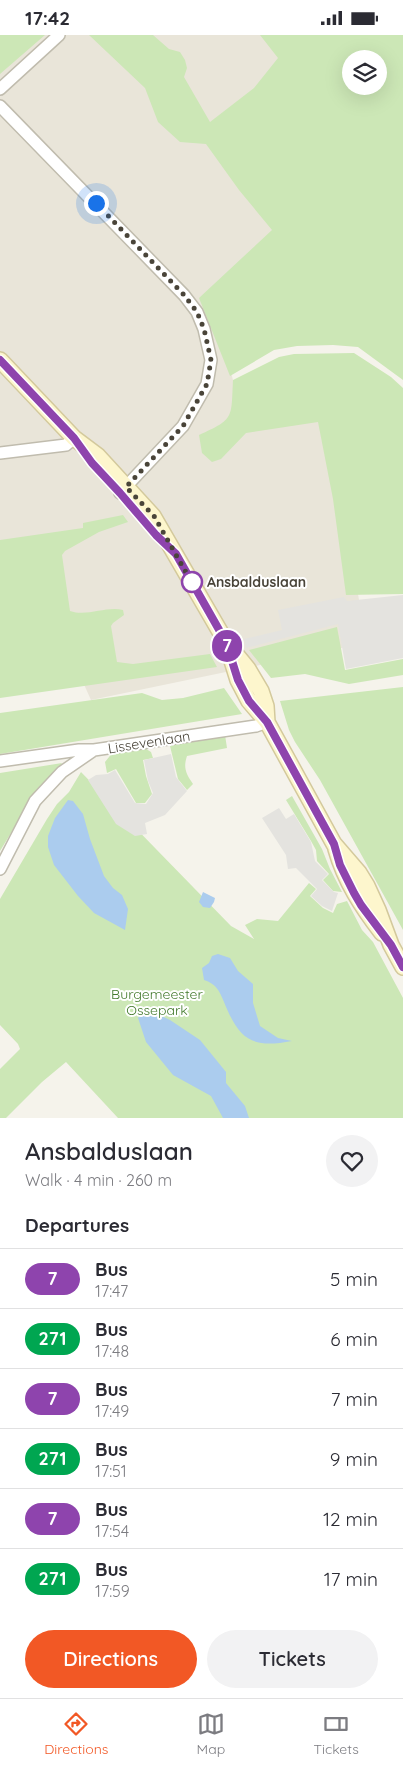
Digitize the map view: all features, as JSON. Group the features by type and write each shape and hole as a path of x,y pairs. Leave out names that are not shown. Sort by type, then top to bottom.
{"main road":[{"path":"0,360 74,438 98,457 123,490 154,516 226,642 248,669 261,691 266,706 267,722 334,844 340,865 354,893 391,945 403,967"}],"street":[{"path":"0,89 59,35"},
{"path":"0,106 184,295 197,312 204,329 211,360 207,384 183,426 123,490"},
{"path":"0,453 66,445 74,438"},
{"name":"Lissevenlaan","path":"0,869 35,801 62,773 94,750 256,726 267,722"},
{"path":"0,761 79,750 94,750"}],"shaded area":[{"path":"0,35 273,35 289,63 286,238 212,304 233,380 328,410 366,643 91,700 68,649 0,607"},
{"path":"403,595 403,658 346,669 338,624 246,648 244,639 282,630 278,610 344,597 347,601"},
{"path":"171,754 176,777 187,791 165,815 145,823 147,834 135,836 116,824 88,780 96,775 108,774 115,770 135,803 146,804 153,793 148,781 144,760"},
{"path":"279,808 286,819 294,814 311,842 315,861 328,874 322,880 334,892 338,893 332,911 322,906 311,896 317,889 296,868 288,869 286,855 262,818"}],"green space":[{"path":"0,35 45,35 0,74"},
{"path":"89,35 153,35 169,49 180,52 187,68 184,77 210,122 254,88 278,58 260,35 403,35 403,380 358,347 333,345 297,346 274,350 230,376 199,298 272,230 239,190 206,144 180,142 158,122 145,88"},
{"path":"354,353 391,377 403,388 403,594 346,595 333,499 318,422 246,433 221,459 212,462 202,453 199,435 219,425 229,416 233,380 279,357 294,354"},
{"path":"123,515 128,522 99,532 65,551 62,555 70,611 83,613 110,609 123,610 124,615 111,626 117,662 133,664 210,654 217,667 0,698 0,540 83,528 83,523"},
{"path":"337,627 345,670 403,659 403,675 349,684 305,674 271,678 249,650"},
{"path":"403,687 403,930 320,780 295,742 289,730 280,701"},
{"path":"224,688 242,714 0,754 0,713 142,693 162,700 183,698"},
{"path":"225,735 227,748 187,756 186,771 193,784 187,790 178,779 170,746 182,742"},
{"path":"143,747 151,752 153,758 143,760 152,794 145,803 136,803 116,769 107,773 105,762 113,752"},
{"path":"62,763 56,772 39,787 0,851 0,773"},
{"name":"Burgemeester Ossepark","path":"81,772 231,926 254,939 245,925 257,919 278,921 309,883 316,889 310,896 323,908 333,913 337,904 347,901 362,930 373,942 403,998 403,1118 118,1118 66,1062 42,1082 6,1118 0,1118 0,1069 20,1049 18,1044 0,1025 0,899 47,819 57,804 69,792"},
{"path":"292,796 322,849 342,892 333,891 323,880 329,874 317,861 316,850 286,800"}],"water":[{"path":"68,800 73,801 83,814 104,876 113,888 122,895 128,909 125,930 94,913 54,865 48,847 48,836 55,818"},
{"path":"203,892 215,898 210,908 203,907 199,902"},
{"path":"218,954 230,958 238,971 253,984 253,1003 260,1026 278,1038 292,1041 278,1043 256,1042 241,1033 235,1025 219,991 211,983 204,980 202,968 209,963 212,956"},
{"path":"142,1012 153,1012 170,1020 200,1040 226,1072 226,1083 245,1106 249,1118 223,1118 211,1096 173,1075 146,1042 138,1018"}],"bus line":[{"name":"7","path":"0,360 74,438 92,463 156,535 176,554 226,642 238,680 249,701 267,722 334,844 340,865 354,893 391,945 403,967"}],"place":[{"name":"Ansbalduslaan","path":"192,582"}],"route":[{"path":"96,203 184,295 197,312 204,329 211,360 207,384 183,426 126,487 154,516 192,582"}]}
